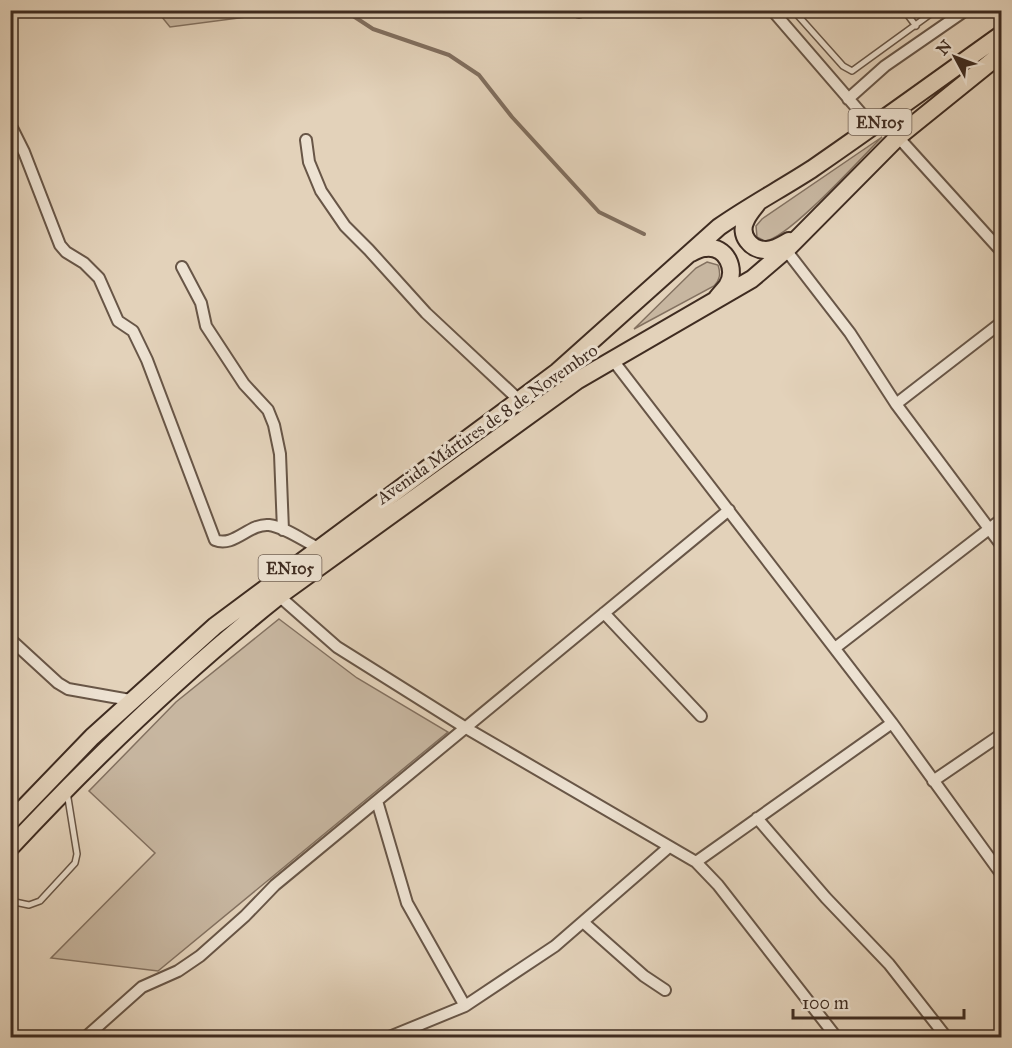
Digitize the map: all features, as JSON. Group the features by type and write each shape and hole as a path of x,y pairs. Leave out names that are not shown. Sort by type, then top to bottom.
{"main road":[{"name":"Avenida Mártires de 8 de Novembro","path":"10,822 130,700 215,626 519,400 593,341 719,227 873,127 1002,34"},
{"name":"Avenida Mártires de 8 de Novembro","path":"10,848 66,788 163,694 279,596 543,404 612,359 752,279 786,250 898,137 1002,53"},
{"path":"761,199 745,221 743,231 750,245 758,249 774,249 800,236"},
{"path":"687,255 705,248 716,249 724,253 728,259 731,275 727,285 713,303"}],"street":[{"path":"848,99 885,66 966,10"},
{"path":"778,13 873,127"},
{"path":"10,124 24,152 60,245 99,278 118,321 133,331 143,351 215,540 222,543 230,541 252,529 271,525 318,548"},
{"path":"898,137 1002,252"},
{"path":"306,140 309,162 321,191 345,226 426,313 519,400"},
{"path":"786,250 850,333 896,404 1002,546"},
{"path":"182,267 201,303 206,326 244,384 268,410 274,425 280,454 283,530"},
{"path":"896,404 1002,322"},
{"path":"612,359 892,723 1002,875"},
{"path":"87,1036 142,987 178,971 200,956 245,916 275,885 729,510"},
{"path":"835,648 1002,519"},
{"path":"279,596 337,647 466,728 696,862 718,885 830,1035"},
{"path":"604,613 701,716"},
{"path":"10,639 58,684 68,689 130,700"},
{"path":"696,862 892,723"},
{"path":"933,781 1002,734"},
{"path":"377,801 407,903 465,1006"},
{"path":"757,818 826,898 889,964 947,1038"},
{"path":"387,1038 465,1006 555,946 669,847"},
{"path":"583,922 644,976 665,990"}],"lane":[{"path":"793,10 843,66 852,71 936,10"},
{"path":"904,10 916,26"},
{"path":"10,901 29,905 40,901 75,863 77,854 66,788"}],"shaded area":[{"path":"157,11 274,11 276,13 170,27"},
{"path":"882,137 825,196 790,227 776,237 765,241 757,237 756,226 762,219"},
{"path":"707,262 718,265 719,277 714,286 634,329 696,268"},
{"path":"279,619 357,678 448,732 158,971 51,958 155,853 89,791 176,702"}],"waterway":[{"path":"344,10 373,29 449,55 479,75 512,117 599,212 644,234"}]}
